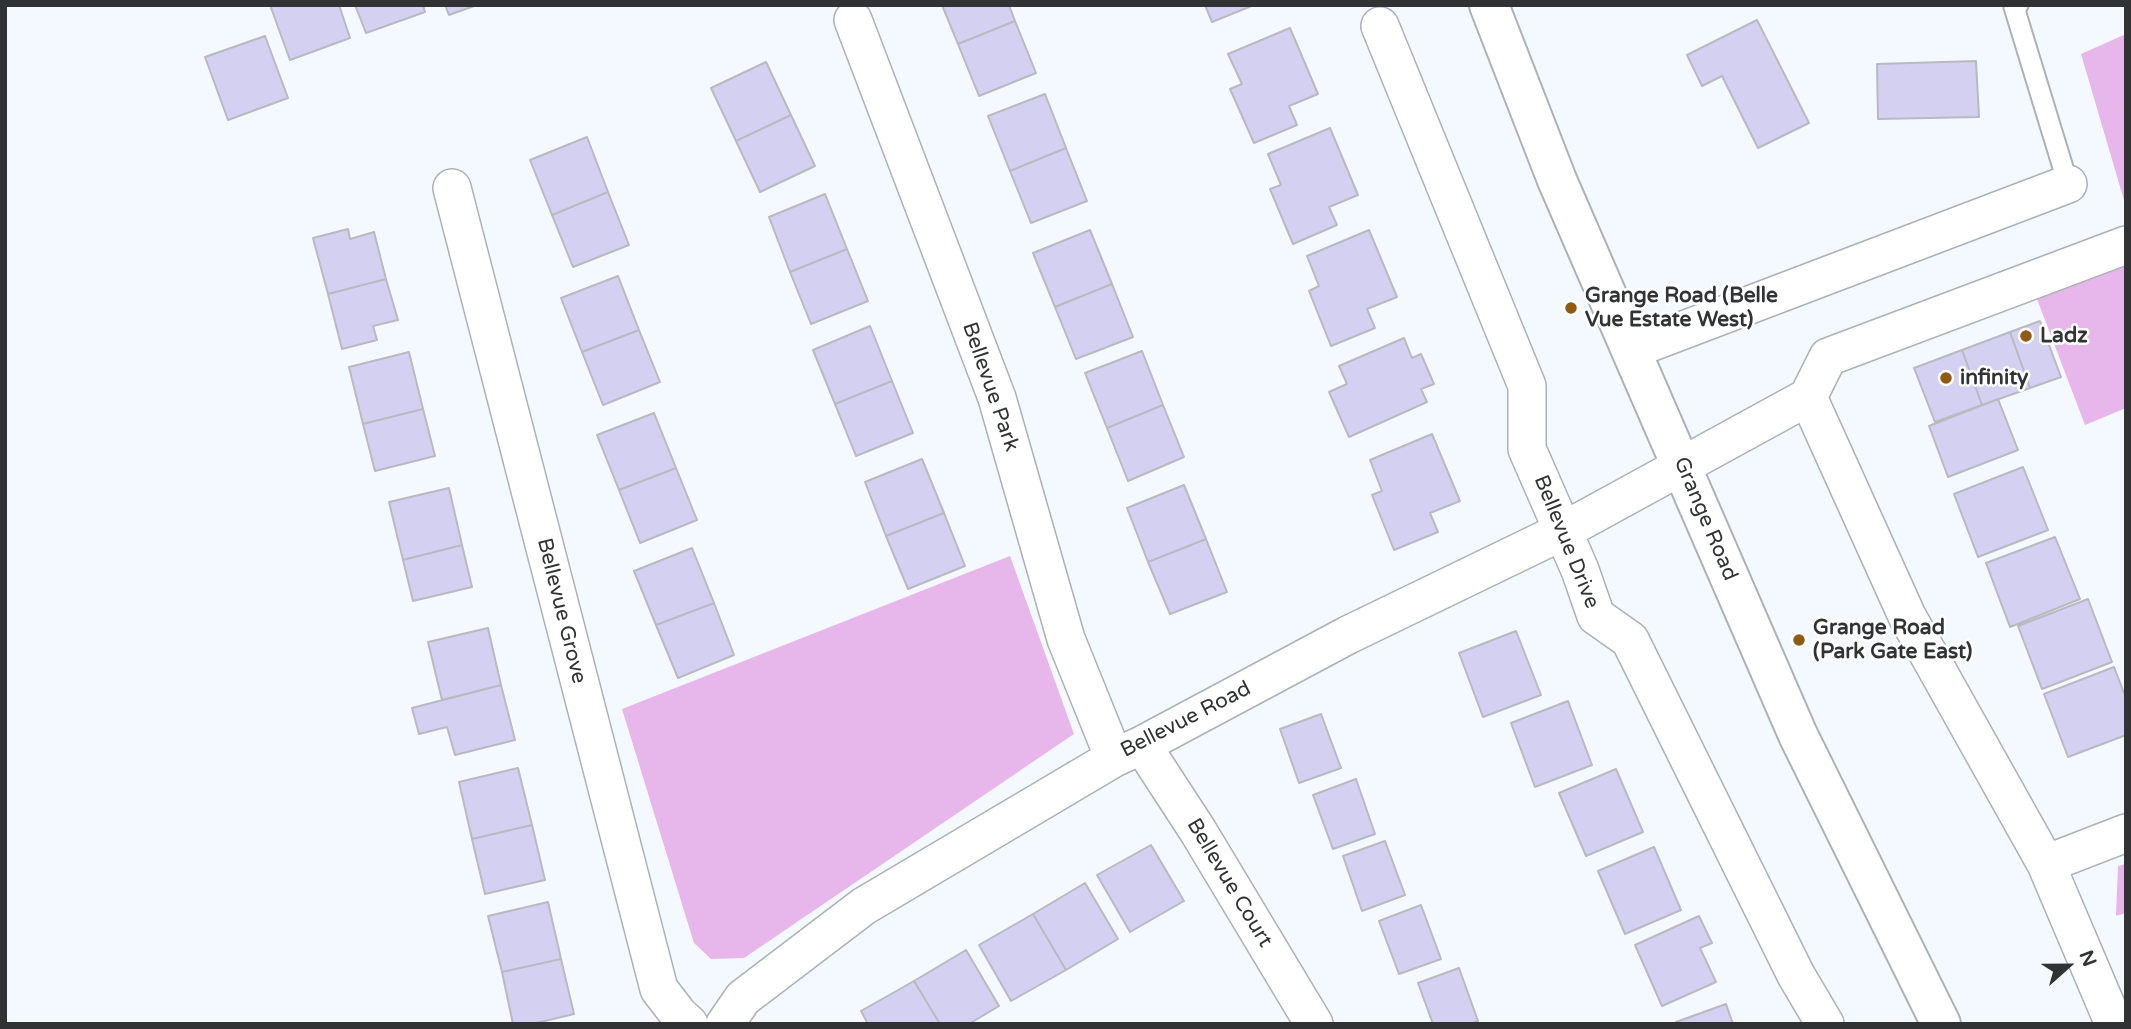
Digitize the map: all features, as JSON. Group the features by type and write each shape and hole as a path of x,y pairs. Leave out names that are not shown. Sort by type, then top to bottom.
{"main road":[{"name":"Grange Road","path":"1489,5 1558,180 1798,735 1941,1024"}],"street":[{"name":"Bellevue Park","path":"853,20 997,398 1066,639 1128,751"},
{"name":"Bellevue Drive","path":"1380,26 1527,386 1527,449 1596,616 1630,640 1796,975 1825,1024"},
{"path":"1631,350 2068,184"},
{"name":"Bellevue Grove","path":"452,188 659,989 689,1024"},
{"path":"2113,1024 2046,864 1907,616 1808,397 1828,357 2126,245"},
{"name":"Bellevue Road","path":"725,1024 743,998 864,906 1128,751 1348,635 1563,531 1808,397"},
{"name":"Bellevue Court","path":"1128,751 1198,831 1314,1024"},
{"path":"2046,864 2126,833"}],"lane":[{"path":"2018,5 2014,7 2068,184"}],"shaded area":[{"path":"2126,34 2126,207 2081,54"},
{"path":"2126,265 2126,408 2085,425 2037,299"},
{"path":"1010,556 1074,734 744,958 711,959 694,943 622,709"},
{"path":"2126,864 2126,913 2116,916 2118,866"}],"building":[{"path":"270,5 339,5 350,38 290,60"},
{"path":"355,5 423,5 425,12 366,33"},
{"path":"445,5 477,5 449,15"},
{"path":"942,5 1009,5 1015,21 958,44"},
{"path":"1205,5 1254,5 1212,22"},
{"path":"1757,20 1809,123 1758,148 1722,76 1702,86 1687,55"},
{"path":"1015,21 1036,73 979,96 958,44"},
{"path":"1290,28 1318,94 1289,106 1297,125 1254,143 1230,89 1242,84 1228,54"},
{"path":"265,36 288,98 228,120 205,57"},
{"path":"1976,61 1979,117 1878,119 1877,64"},
{"path":"766,62 791,115 736,141 711,88"},
{"path":"1045,94 1066,148 1010,171 988,116"},
{"path":"791,115 815,166 760,192 736,141"},
{"path":"1330,128 1358,195 1329,207 1337,225 1293,244 1270,189 1281,185 1268,154"},
{"path":"587,137 608,192 552,215 530,160"},
{"path":"1066,148 1087,201 1031,223 1010,171"},
{"path":"608,192 629,245 573,267 552,215"},
{"path":"825,194 847,249 790,272 769,217"},
{"path":"348,229 350,239 374,232 386,279 328,294 313,238"},
{"path":"1090,230 1112,284 1055,307 1033,253"},
{"path":"1369,230 1397,297 1367,309 1375,328 1331,346 1309,291 1319,286 1307,256"},
{"path":"847,249 868,301 811,324 790,272"},
{"path":"618,276 639,330 582,352 561,298"},
{"path":"386,279 398,320 373,326 377,340 342,349 328,294"},
{"path":"1112,284 1133,337 1076,359 1055,307"},
{"path":"2040,321 2061,377 2030,388 2010,332"},
{"path":"870,326 892,381 835,404 813,350"},
{"path":"639,330 660,382 603,405 582,352"},
{"path":"2010,332 2030,388 1982,405 1962,350"},
{"path":"1404,338 1412,358 1421,354 1434,384 1421,389 1427,402 1349,437 1329,392 1347,384 1339,366"},
{"path":"1962,350 1982,405 1935,422 1914,368"},
{"path":"1142,351 1163,405 1107,428 1085,373"},
{"path":"409,352 423,409 363,424 349,367"},
{"path":"892,381 913,433 856,456 835,404"},
{"path":"1998,399 2018,450 1948,477 1929,426"},
{"path":"1163,405 1184,457 1128,481 1107,428"},
{"path":"423,409 435,456 375,471 363,424"},
{"path":"654,413 676,468 619,490 597,435"},
{"path":"1432,434 1460,501 1430,513 1438,532 1394,550 1372,495 1382,491 1370,460"},
{"path":"922,459 944,513 886,536 865,482"},
{"path":"2023,467 2048,530 1978,557 1954,494"},
{"path":"676,468 697,520 640,543 619,490"},
{"path":"1184,485 1206,539 1148,562 1127,508"},
{"path":"449,488 462,545 403,560 389,502"},
{"path":"944,513 965,566 908,589 886,536"},
{"path":"2055,537 2080,599 2010,627 1986,563"},
{"path":"1206,539 1227,592 1170,614 1148,562"},
{"path":"462,545 472,587 413,601 403,560"},
{"path":"692,548 714,603 656,625 634,571"},
{"path":"2088,599 2112,662 2042,689 2018,626"},
{"path":"714,603 734,655 678,678 656,625"},
{"path":"488,628 501,685 442,700 428,642"},
{"path":"1516,631 1541,695 1483,717 1459,653"},
{"path":"2114,667 2126,698 2126,735 2068,757 2044,694"},
{"path":"501,685 515,740 455,755 447,727 419,734 412,708"},
{"path":"1568,701 1592,765 1535,787 1511,723"},
{"path":"1321,714 1341,768 1299,783 1280,729"},
{"path":"518,768 532,825 472,839 459,782"},
{"path":"1616,769 1643,832 1586,856 1559,793"},
{"path":"1356,779 1375,834 1333,849 1313,795"},
{"path":"532,825 545,880 485,894 472,839"},
{"path":"1385,841 1405,895 1362,911 1343,856"},
{"path":"1151,845 1184,901 1130,932 1097,875"},
{"path":"1654,847 1681,910 1625,934 1598,871"},
{"path":"1085,883 1118,939 1066,970 1033,914"},
{"path":"548,902 561,959 502,972 488,916"},
{"path":"1421,905 1441,959 1399,974 1379,921"},
{"path":"1033,914 1066,970 1011,1001 979,945"},
{"path":"1699,916 1712,943 1700,948 1716,982 1662,1006 1635,945"},
{"path":"966,950 999,1006 969,1024 940,1024 914,981"},
{"path":"561,959 574,1014 532,1024 513,1024 502,972"},
{"path":"1459,968 1478,1021 1471,1024 1433,1024 1418,983"},
{"path":"914,981 940,1024 868,1024 861,1011"},
{"path":"1726,1004 1733,1024 1676,1022"}],"place":[{"name":"Grange Road (Belle Vue Estate West)","path":"1571,308"},
{"name":"Ladz","path":"2026,336"},
{"name":"infinity","path":"1946,378"},
{"name":"Grange Road (Park Gate East)","path":"1799,640"}]}
